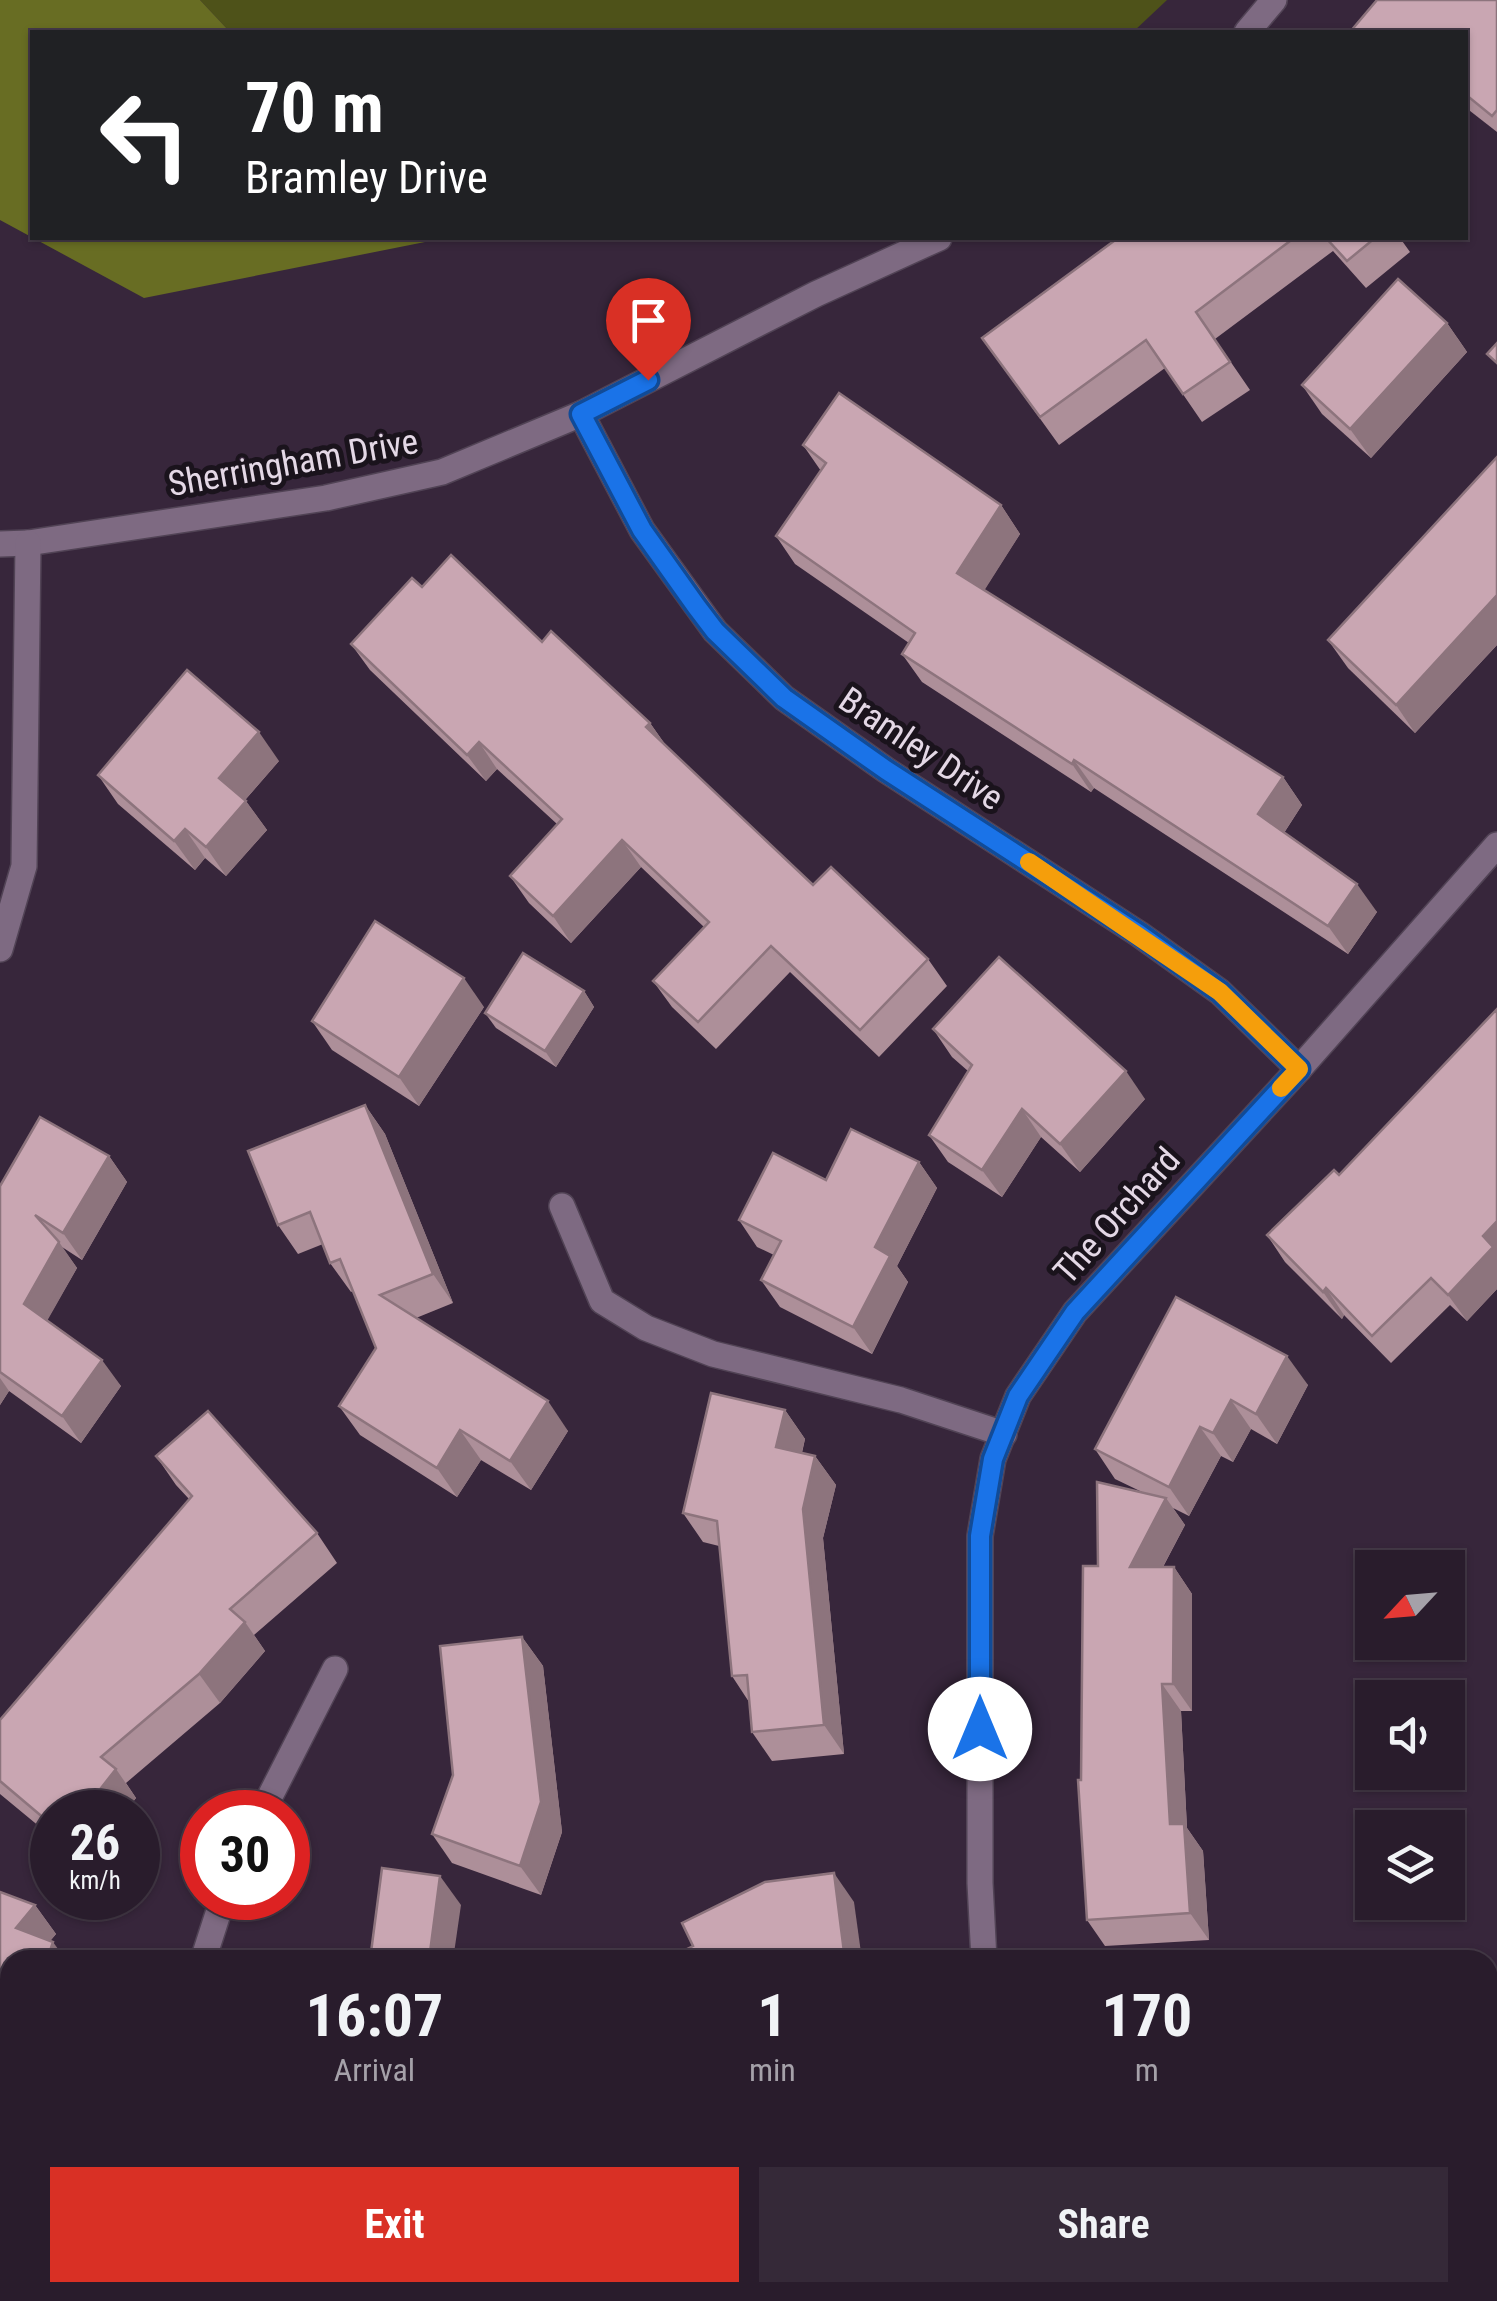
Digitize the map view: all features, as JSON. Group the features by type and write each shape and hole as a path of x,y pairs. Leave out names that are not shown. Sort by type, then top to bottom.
{"street":[{"path":"1249,30 1274,0"},
{"name":"Sherringham Drive","path":"0,544 326,498 442,472 581,414 816,294 934,240"},
{"name":"Bramley Drive","path":"581,414 652,544 715,631 784,698 1220,992 1299,1069"},
{"path":"0,949 24,866 28,542"},
{"name":"The Orchard","path":"983,1950 980,1536 993,1459 1018,1396 1075,1312 1299,1069 1497,845"},
{"path":"562,1206 602,1301 646,1328 712,1354 901,1400 1004,1434"},
{"path":"273,1790 335,1669"},
{"path":"206,1950 217,1920"}],"green space":[{"path":"0,0 200,0 228,30 30,30 30,236 0,220"},
{"path":"200,0 1167,0 1135,30 228,30"},
{"path":"37,240 425,242 144,298"}],"building":[{"path":"1377,0 1497,0 1497,110 1492,116 1468,96 1468,30 1352,30"},
{"path":"1115,240 1291,240 1196,312 1230,362 1183,394 1146,340 1040,417 982,338"},
{"path":"1328,240 1373,240 1347,261"},
{"path":"1398,279 1447,323 1350,429 1302,385"},
{"path":"1497,343 1497,363 1487,354"},
{"path":"839,393 1001,505 957,573 1283,777 1258,814 1357,884 1328,926 1074,760 1072,764 902,654 915,633 776,536 826,463 803,445"},
{"path":"1497,457 1497,595 1396,705 1328,640"},
{"path":"451,555 542,642 551,631 813,885 831,867 928,959 860,1030 771,946 698,1022 653,981 709,922 622,840 553,916 510,876 562,819 479,742 467,755 351,644 412,578 422,587"},
{"path":"187,670 259,732 219,778 246,801 206,847 185,829 174,841 98,775"},
{"path":"375,921 464,978 399,1077 312,1021"},
{"path":"523,953 584,991 545,1051 485,1013"},
{"path":"999,957 1126,1071 1060,1144 1022,1109 982,1170 929,1135 972,1065 933,1029"},
{"path":"1497,1009 1497,1221 1483,1236 1493,1247 1448,1295 1431,1278 1372,1336 1267,1235 1334,1170 1339,1175"},
{"path":"365,1105 433,1274 380,1295 548,1401 510,1461 460,1430 437,1468 339,1406 376,1348 340,1259 330,1263 310,1212 278,1225 248,1151"},
{"path":"40,1117 109,1156 63,1233 35,1215 59,1242 24,1304 102,1360 62,1416 0,1372 0,1186"},
{"path":"851,1129 919,1162 875,1247 890,1256 853,1327 761,1280 781,1241 739,1220 773,1153 826,1180"},
{"path":"1176,1297 1287,1356 1256,1414 1231,1400 1213,1433 1200,1427 1169,1487 1095,1449"},
{"path":"711,1393 785,1410 776,1447 815,1456 803,1509 824,1725 752,1732 747,1675 732,1676 717,1521 683,1513"},
{"path":"208,1411 317,1533 230,1609 245,1622 199,1674 101,1757 116,1769 103,1790 30,1790 30,1806 0,1781 0,1720 192,1496 156,1456"},
{"path":"1097,1482 1166,1498 1130,1567 1174,1567 1173,1684 1162,1684 1170,1824 1184,1824 1190,1913 1087,1920 1078,1780 1083,1566 1098,1566"},
{"path":"522,1637 541,1802 520,1866 432,1834 453,1775 440,1646"},
{"path":"382,1868 440,1876 430,1950 371,1950"},
{"path":"834,1873 844,1950 685,1950 693,1946 682,1923 765,1882"},
{"path":"0,1892 30,1903 30,1911 16,1928 53,1942 50,1950 0,1950"}],"slow traffic":[{"path":"1029,862 1220,992 1299,1069 1281,1088"}],"route":[{"path":"648,380 581,414 642,530 715,631 784,698 1220,992 1299,1069 1075,1312 1018,1396 993,1459 980,1536 980,1729"}]}
